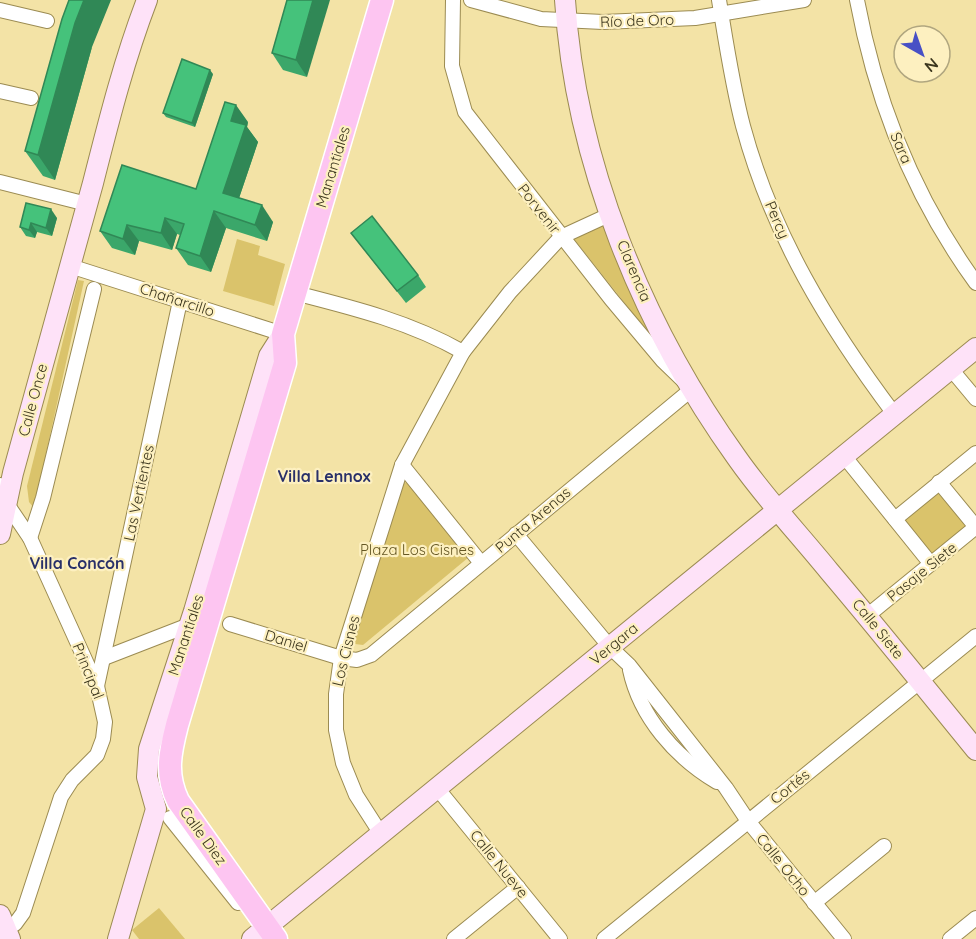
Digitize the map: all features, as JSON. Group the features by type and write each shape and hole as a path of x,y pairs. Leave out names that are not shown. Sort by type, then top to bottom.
{"main road":[{"name":"Manantiales","path":"170,750 285,363 283,334 382,0"},
{"name":"Calle Diez","path":"170,750 169,773 177,801 264,930"}],"street":[{"name":"Calle Once","path":"0,534 21,444 121,73 147,0"},
{"name":"Porvenir","path":"453,0 452,66 465,112 561,237 663,361 692,389"},
{"name":"Río de Oro","path":"471,0 541,19 640,22 722,14 804,0"},
{"name":"Clarencia","path":"565,0 566,21 584,117 611,214 641,291 692,389 736,458 778,510"},
{"name":"Percy","path":"719,0 744,128 783,236 829,323 895,415"},
{"name":"Sara","path":"857,0 878,88 902,151 931,211 976,283"},
{"path":"0,9 47,21"},
{"path":"0,91 31,98"},
{"path":"0,182 87,204"},
{"name":"Los Cisnes","path":"381,834 356,795 339,747 335,703 341,658 402,465 463,352 510,292 561,237 611,214"},
{"name":"Chañarcillo","path":"70,266 283,334"},
{"path":"30,538 43,498 94,289"},
{"path":"295,293 393,320 432,334 463,352"},
{"name":"Las Vertientes","path":"97,686 180,301"},
{"name":"Manantiales","path":"118,939 156,809 147,777 149,749 189,625 268,356 283,334"},
{"name":"Vergara","path":"264,930 976,348"},
{"path":"951,369 976,399"},
{"name":"Punta Arenas","path":"341,658 357,660 371,655 692,389"},
{"path":"0,451 15,449 21,444"},
{"path":"895,519 976,453"},
{"path":"844,456 931,564"},
{"path":"402,465 481,563"},
{"path":"939,482 976,527"},
{"name":"Principal","path":"0,485 7,504 30,538 97,686 105,722 101,747 61,797 23,913 15,924 4,927"},
{"name":"Calle Siete","path":"778,510 976,750"},
{"name":"Pasaje Siete","path":"867,616 976,527"},
{"name":"Calle Ocho","path":"516,534 610,647 629,665 640,702 661,733 690,763 726,788 748,822 844,939"},
{"name":"Daniel","path":"230,624 341,658"},
{"path":"104,658 189,625"},
{"name":"Cortés","path":"604,939 976,636"},
{"name":"Calle Nueve","path":"437,788 560,939"},
{"name":"Calle Diez","path":"170,818 248,916 264,930"},
{"path":"814,903 884,846"},
{"path":"454,939 518,887"},
{"path":"950,939 976,918"}],"green space":[{"path":"610,222 654,340 574,239"},
{"path":"237,239 260,246 258,255 285,264 274,306 223,291"},
{"path":"78,280 84,281 34,508 29,502 27,486"},
{"name":"Plaza Los Cisnes","path":"411,481 469,557 363,645 355,644 350,639 399,484"},
{"path":"940,490 968,526 932,555 903,521"},
{"path":"159,908 185,939 139,939 132,930"}],"building":[{"path":"69,0 84,0 75,23 38,155 25,151"},
{"path":"287,0 313,0 296,60 272,53"},
{"path":"182,59 210,70 192,123 163,113"},
{"path":"225,102 236,105 231,121 246,125 223,193 262,205 255,225 214,211 200,256 176,248 184,224 165,218 161,233 127,225 123,239 100,231 122,165 196,189"},
{"path":"26,203 51,209 46,228 31,223 29,230 20,227"},
{"path":"372,216 418,275 397,291 351,233"}],"district":[{"name":"Villa Lennox","path":"324,476"},
{"name":"Villa Concón","path":"77,563"}]}
